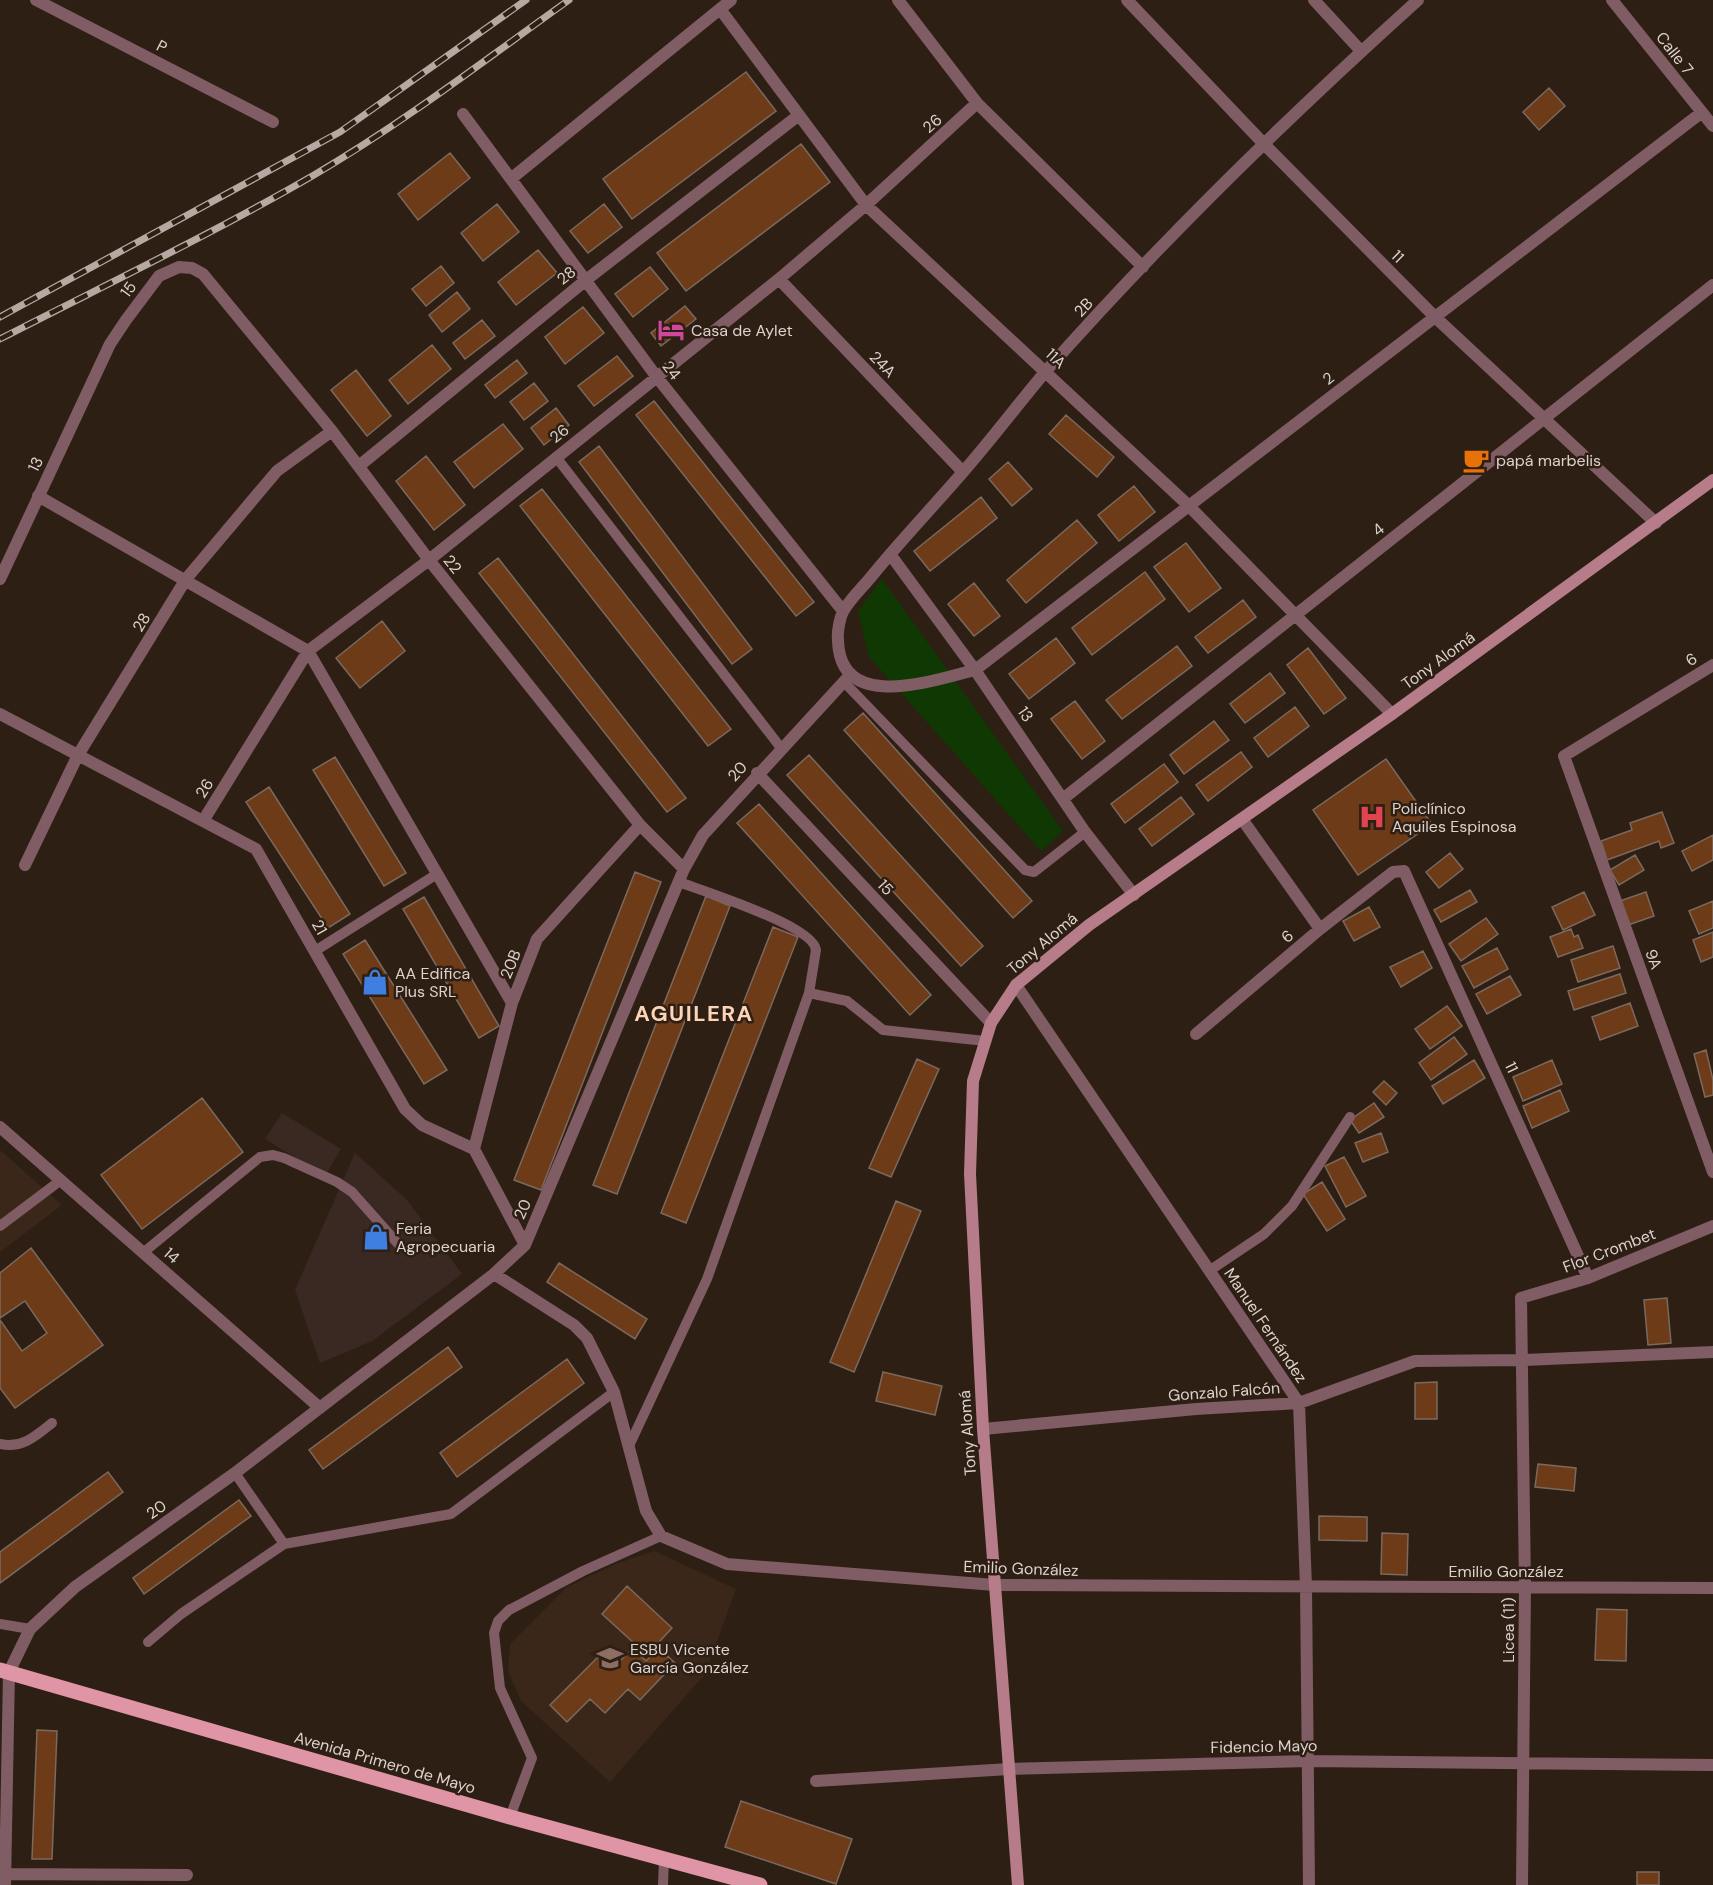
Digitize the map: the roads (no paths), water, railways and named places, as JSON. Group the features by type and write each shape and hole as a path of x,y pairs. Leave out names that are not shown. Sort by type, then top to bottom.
{"main road":[{"name":"Avenida Primero de Mayo","path":"5,1671 510,1817 760,1885"}],"street":[{"name":"P","path":"36,0 273,122"},
{"path":"512,178 730,0"},
{"path":"898,0 977,103 1143,267"},
{"name":"11","path":"1127,0 1264,144 1435,317 1656,523"},
{"path":"1314,0 1361,51"},
{"name":"2B","path":"843,611 1046,372 1143,267 1264,144 1418,0"},
{"name":"Calle 7","path":"1612,0 1713,126"},
{"name":"11A","path":"720,9 866,205 1189,506 1297,614 1392,714"},
{"name":"26","path":"203,821 308,651 429,560 779,279 866,205 977,103"},
{"name":"2","path":"975,670 1701,113"},
{"name":"24","path":"464,114 656,376 843,611"},
{"name":"28","path":"358,465 586,280 799,116"},
{"name":"15","path":"101,364 126,320 159,276 179,267 192,268 203,274"},
{"name":"22","path":"203,274 332,431 429,560 640,825 684,869"},
{"name":"24A","path":"779,279 963,472"},
{"name":"4","path":"1064,798 1713,285"},
{"name":"13","path":"0,579 101,364"},
{"name":"28","path":"25,865 78,755 186,579 278,471 332,431"},
{"name":"Tony Alomá","path":"1018,1885 983,1429 970,1174 973,1081 992,1023 1016,985 1089,925 1392,714 1713,480"},
{"path":"38,496 308,651 512,1003"},
{"name":"13","path":"890,554 975,670 1085,832 1134,895"},
{"path":"843,611 838,640 848,678 885,688 903,688 975,670"},
{"name":"6","path":"1564,756 1713,665"},
{"name":"20","path":"5,1671 30,1629 75,1587 235,1473 494,1274 525,1245 684,869 703,835 848,678"},
{"name":"21","path":"0,714 256,849 405,1108 422,1125 474,1149"},
{"name":"9A","path":"1564,756 1713,1172"},
{"name":"15","path":"757,774 992,1023"},
{"path":"1242,819 1320,929"},
{"name":"20B","path":"474,1149 512,1003 537,939 640,825"},
{"name":"11","path":"1404,871 1588,1278"},
{"name":"6","path":"1196,1034 1320,929 1393,872 1404,871"},
{"name":"Manuel Fernández","path":"1016,985 1299,1403 1306,1587 1309,1885"},
{"name":"14","path":"0,1127 320,1408"},
{"path":"474,1149 525,1245"},
{"name":"Flor Crombet","path":"1520,1304 1521,1298 1588,1278 1713,1226"},
{"path":"494,1274 574,1325 587,1338 614,1392 646,1511 660,1536"},
{"name":"Licea (11)","path":"1520,1304 1523,1360 1525,1587 1522,1885"},
{"name":"Gonzalo Falcón","path":"983,1429 1196,1409 1299,1403 1415,1361 1523,1360 1713,1352"},
{"name":"Emilio González","path":"660,1536 727,1564 995,1586 1713,1588"},
{"path":"5,1671 3,1877 187,1875"},
{"name":"Fidencio Mayo","path":"816,1780 1009,1769 1308,1761 1713,1765"}],"lane":[{"path":"556,457 781,748"},
{"path":"848,678 1025,870 1034,872 1085,832"},
{"path":"315,951 437,874"},
{"path":"629,1446 707,1279 809,993 816,950 816,943 811,938 789,924 679,882"},
{"path":"809,993 847,1001 883,1030 986,1041"},
{"path":"1209,1271 1264,1234 1293,1206 1350,1117"},
{"path":"144,1252 260,1157 273,1155 337,1182 352,1192 400,1246"},
{"path":"0,1226 61,1179"},
{"path":"148,1642 181,1614 284,1544 451,1514 614,1392"},
{"path":"0,1444 13,1446 24,1444 52,1423"},
{"path":"235,1473 284,1544"},
{"path":"510,1817 532,1758 500,1688 494,1633 498,1621 509,1610 583,1571 660,1536"},
{"path":"0,1624 30,1629"},
{"path":"663,1885 664,1859"}],"railway":[{"path":"0,317 340,132 526,0"},
{"path":"0,339 198,239 314,175 412,113 569,0"}],"place":[{"name":"Casa de Aylet","path":"671,330"},
{"name":"papá marbelis","path":"1476,460"},
{"name":"Policlínico Aquiles Espinosa","path":"1372,817"},
{"name":"AA Edifica Plus SRL","path":"375,982"},
{"name":"Feria Agropecuaria","path":"376,1237"},
{"name":"ESBU Vicente García González","path":"610,1658"}],"district":[{"name":"AGUILERA","path":"694,1013"}]}
